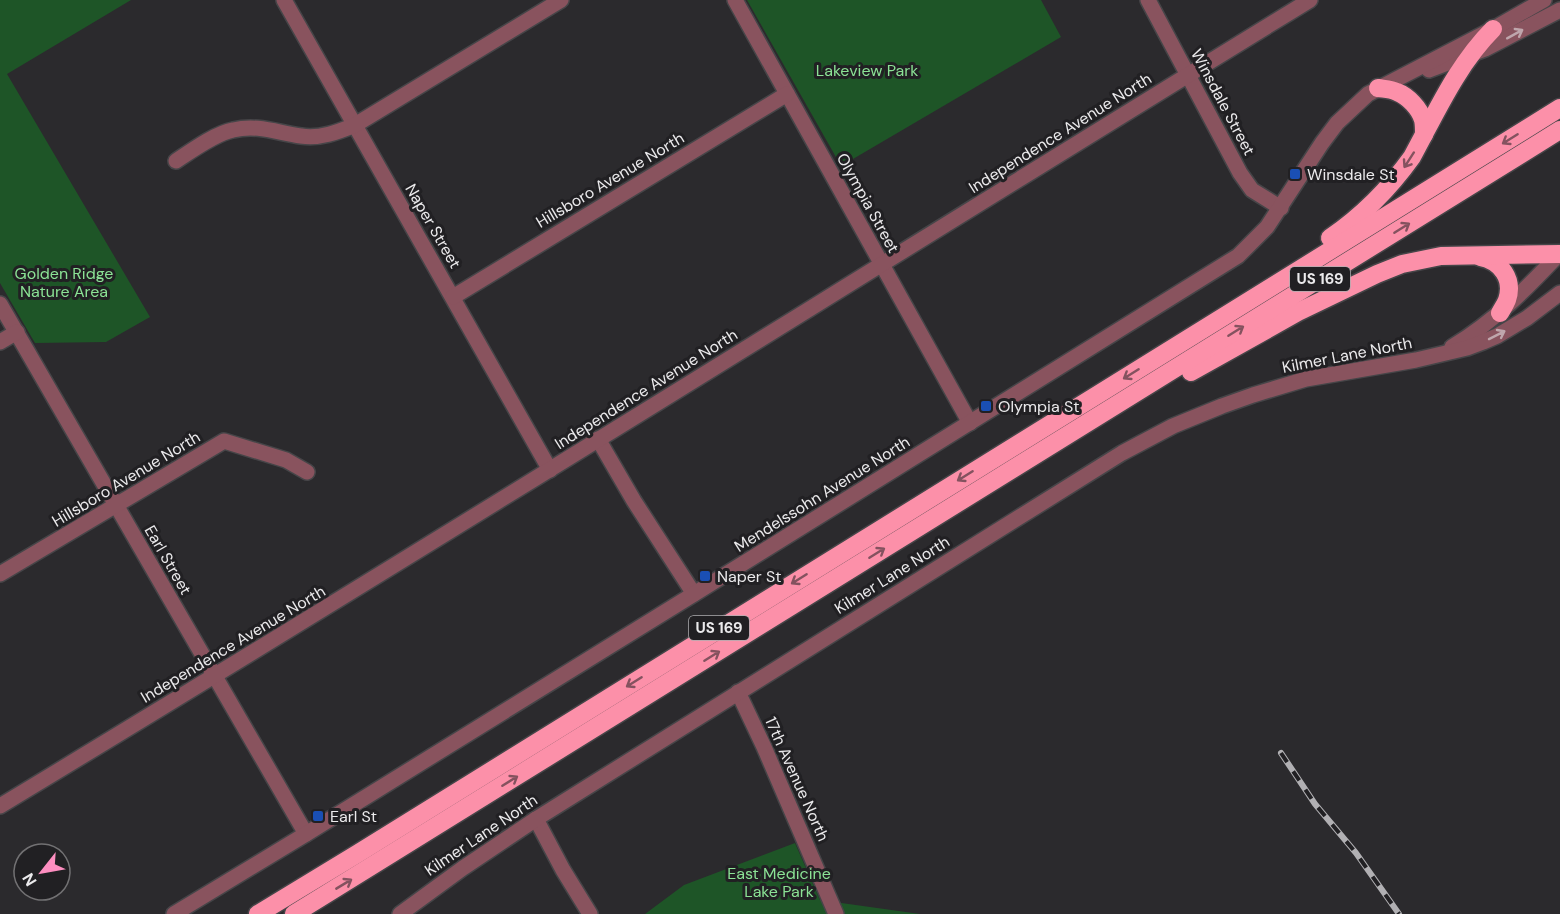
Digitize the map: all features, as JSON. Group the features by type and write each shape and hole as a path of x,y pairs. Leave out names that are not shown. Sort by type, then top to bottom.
{"highway":[{"path":"1181,343 1343,229 1367,208 1402,170 1462,66 1493,29"},
{"path":"1378,88 1397,92 1406,97 1420,112 1424,135"},
{"name":"US 169","path":"258,914 1560,108"},
{"name":"US 169","path":"294,914 1560,130"},
{"path":"1080,428 1183,377 1298,312 1402,264 1442,256 1560,254"},
{"path":"1470,255 1496,262 1502,269 1509,291 1500,314"}],"street":[{"name":"Naper Street","path":"284,0 550,470"},
{"path":"176,161 205,142 232,130 266,128 303,137 331,135 355,126 561,0"},
{"name":"Olympia Street","path":"735,0 970,423"},
{"name":"Winsdale Street","path":"1148,0 1240,173 1252,190 1281,208"},
{"name":"Independence Avenue North","path":"0,806 550,470 1310,0"},
{"name":"Mendelssohn Avenue North","path":"174,914 1238,256 1268,227 1322,143 1337,123 1359,101 1378,88 1544,0"},
{"name":"Mendelssohn Avenue North","path":"1378,88 1470,56 1560,10"},
{"name":"Hillsboro Avenue North","path":"453,297 787,94"},
{"name":"Kilmer Lane North","path":"1442,353 1500,314 1560,254"},
{"name":"Kilmer Lane North","path":"400,914 536,819 1122,453 1173,426 1222,406 1306,379 1416,360 1467,348 1497,336 1527,318 1560,293"},
{"name":"Earl Street","path":"0,304 306,834"},
{"path":"0,342 17,332"},
{"path":"598,439 634,501 694,594"},
{"name":"Hillsboro Avenue North","path":"0,574 224,441 286,459 307,472"},
{"name":"17th Avenue North","path":"738,692 836,914"},
{"path":"536,819 590,914"}],"green space":[{"name":"Golden Ridge Nature Area","path":"0,0 131,0 7,74 150,317 106,342 35,343 0,283"},
{"name":"Lakeview Park","path":"747,0 1041,0 1061,37 841,166"},
{"name":"East Medicine Lake Park","path":"795,843 820,900 920,914 645,914 684,885"}],"railway":[{"path":"1281,753 1315,804 1356,853 1399,914"}],"place":[{"name":"Winsdale St","path":"1295,174"},
{"name":"Olympia St","path":"986,406"},
{"name":"Naper St","path":"705,576"},
{"name":"Earl St","path":"318,816"}]}
